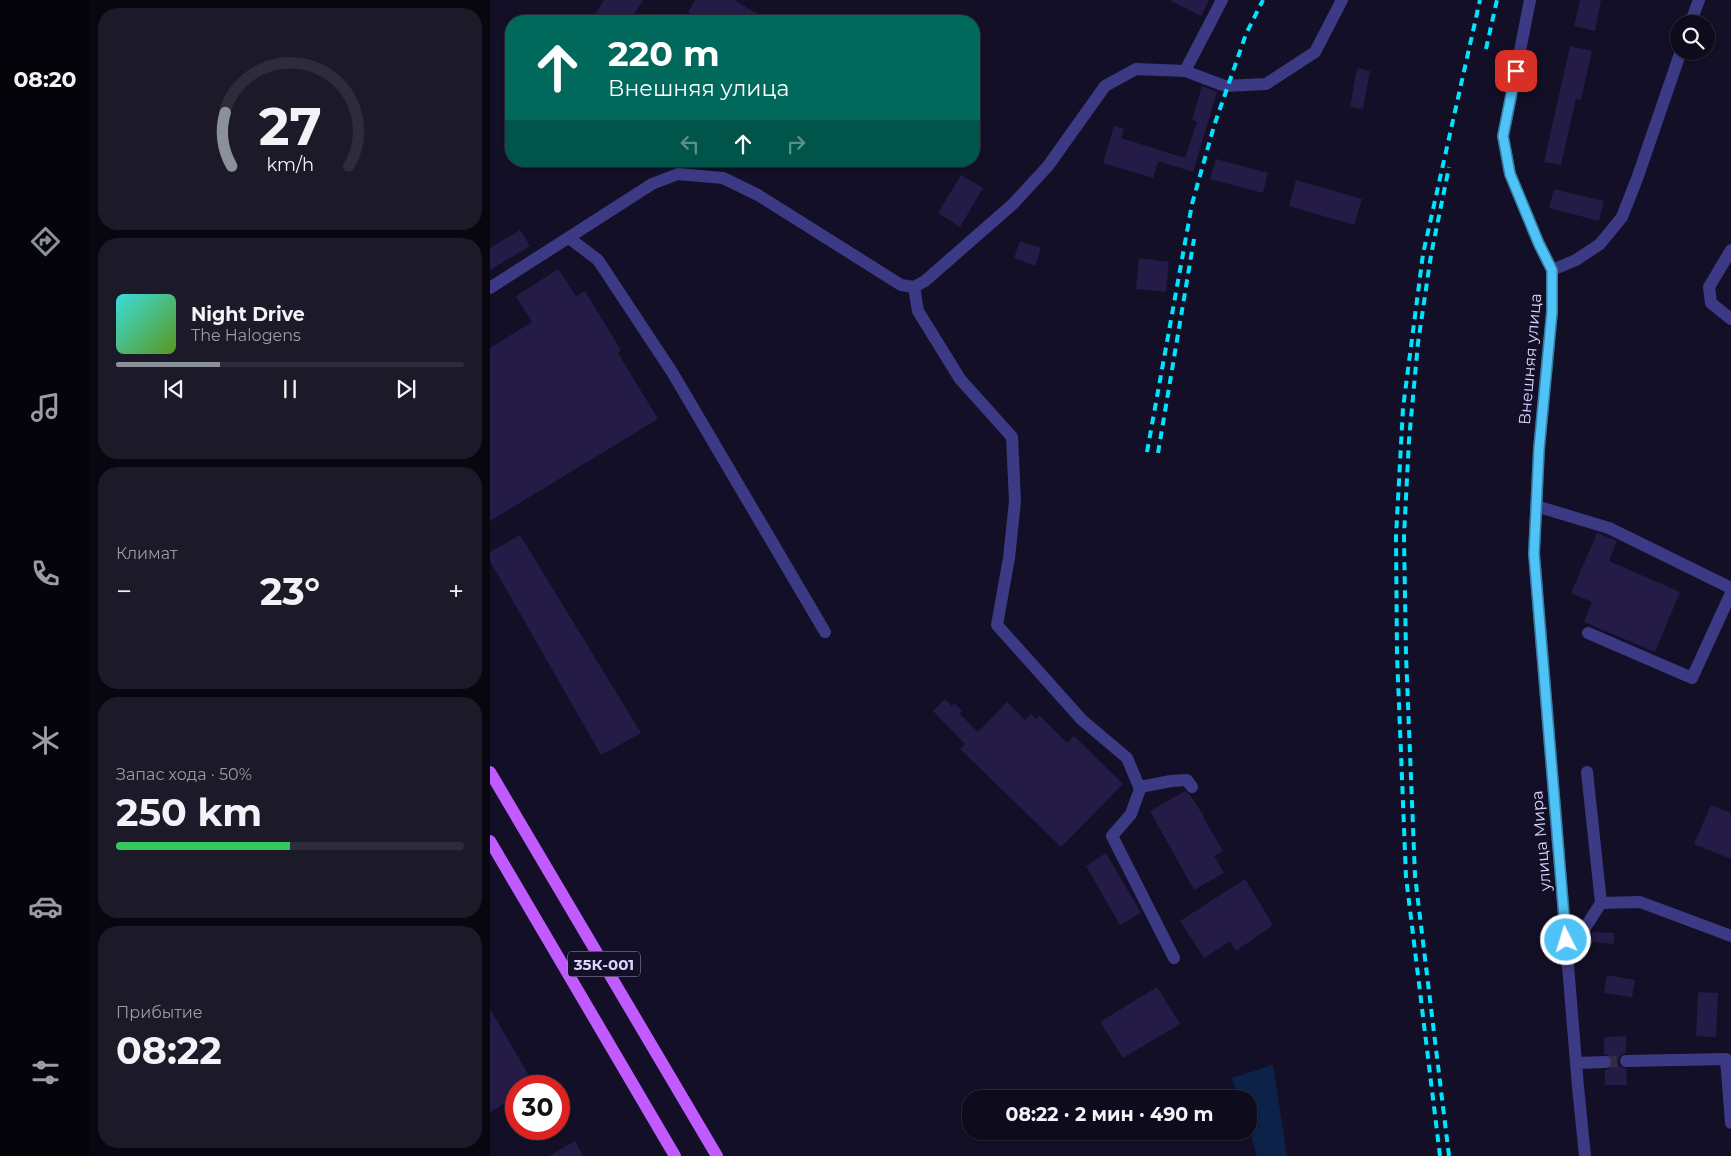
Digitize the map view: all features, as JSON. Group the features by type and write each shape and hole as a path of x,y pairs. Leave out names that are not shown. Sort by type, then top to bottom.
{"main road":[{"name":"35К-001","path":"490,772 717,1156"},
{"name":"35К-001","path":"490,841 676,1156"}],"street":[{"path":"1185,71 1222,0"},
{"path":"490,288 652,184 678,174 723,178 758,195 901,285 914,287 925,282 1013,204 1048,166 1105,86 1136,69 1185,71 1226,86 1266,84 1314,52 1342,0"},
{"name":"Внешняя улица","path":"1530,0 1503,136 1510,174 1552,270 1552,312 1539,449 1534,554"},
{"path":"1693,15 1699,0"},
{"path":"1552,270 1576,260 1600,244 1622,218 1678,60"},
{"path":"569,238 598,260 672,372 825,632"},
{"path":"1731,250 1709,286 1712,303 1731,319"},
{"path":"914,287 918,311 960,379 1012,436 1015,501 1009,558 997,625 1082,720 1127,758 1140,789 1131,814 1112,836 1174,958"},
{"path":"1536,506 1609,528 1731,588"},
{"name":"улица Мира","path":"1534,554 1585,1156"},
{"path":"1588,634 1692,678 1731,593"},
{"path":"1566,940 1579,937 1601,903 1587,772"},
{"path":"1140,787 1170,781 1188,780 1192,787"},
{"path":"1601,903 1640,902 1731,936"},
{"path":"1626,1061 1726,1059 1731,1124"},
{"path":"1576,1062 1605,1062"}],"water":[{"path":"1273,1065 1287,1156 1257,1156 1252,1140 1257,1140 1257,1090 1236,1090 1232,1078"}],"building":[{"path":"604,0 643,0 634,15 595,15"},
{"path":"695,0 734,0 760,15 693,15 688,12"},
{"path":"1169,0 1209,0 1201,16"},
{"path":"1580,0 1601,0 1595,31 1574,26"},
{"path":"1570,46 1592,51 1581,100 1576,99 1561,165 1544,162"},
{"path":"1357,68 1370,71 1363,109 1350,107"},
{"path":"1202,86 1217,92 1193,172 1158,161 1153,178 1103,163 1114,126 1124,129 1121,138 1185,158 1197,122 1192,120"},
{"path":"1216,159 1268,173 1263,193 1210,179"},
{"path":"961,175 983,188 960,227 938,213"},
{"path":"1296,180 1362,199 1354,225 1289,206"},
{"path":"1554,189 1604,201 1599,221 1549,208"},
{"path":"520,230 530,246 490,270 490,248"},
{"path":"1020,241 1041,248 1035,266 1014,258"},
{"path":"1139,258 1169,262 1166,292 1136,289"},
{"path":"558,269 576,296 585,291 621,350 618,353 658,419 490,521 490,348 532,322 516,296"},
{"path":"1597,533 1617,541 1609,561 1680,592 1655,652 1584,622 1592,602 1571,593"},
{"path":"520,535 641,733 601,755 490,561 490,552"},
{"path":"945,699 952,706 954,703 962,711 960,714 978,732 1007,702 1025,720 1031,714 1035,719 1040,716 1067,743 1074,736 1123,784 1061,847 960,749 965,744 933,711"},
{"path":"1185,791 1190,795 1204,816 1223,851 1214,856 1224,873 1194,890 1150,811"},
{"path":"1711,805 1731,813 1731,859 1694,844"},
{"path":"1106,853 1141,913 1120,925 1086,866"},
{"path":"1245,879 1273,925 1236,951 1230,941 1204,958 1180,921"},
{"path":"1592,932 1614,933 1614,944 1590,942"},
{"path":"1607,975 1635,980 1632,997 1604,993"},
{"path":"1157,987 1180,1024 1123,1058 1100,1022"},
{"path":"1698,992 1718,993 1716,1037 1696,1036"},
{"path":"490,1009 529,1075 505,1075 505,1103 490,1112"},
{"path":"1626,1036 1626,1053 1621,1054 1618,1061 1619,1066 1626,1069 1627,1085 1605,1085 1605,1070 1610,1069 1613,1062 1612,1057 1604,1054 1604,1037"},
{"path":"575,1141 583,1156 549,1156"}],"tunnel":[{"path":"1605,1062 1626,1061"}],"railway":[{"path":"1147,452 1192,204 1214,126 1246,34 1263,0"},
{"path":"1440,1156 1406,877 1397,655 1396,536 1403,408 1423,254 1480,0"},
{"path":"1486,49 1497,0"},
{"path":"1449,167 1431,255 1418,343 1409,440 1404,536 1406,655 1415,876 1449,1156"},
{"path":"1158,453 1194,239"}],"route":[{"path":"1516,71 1503,136 1510,174 1552,270 1552,312 1539,449 1534,554 1566,940"}]}
